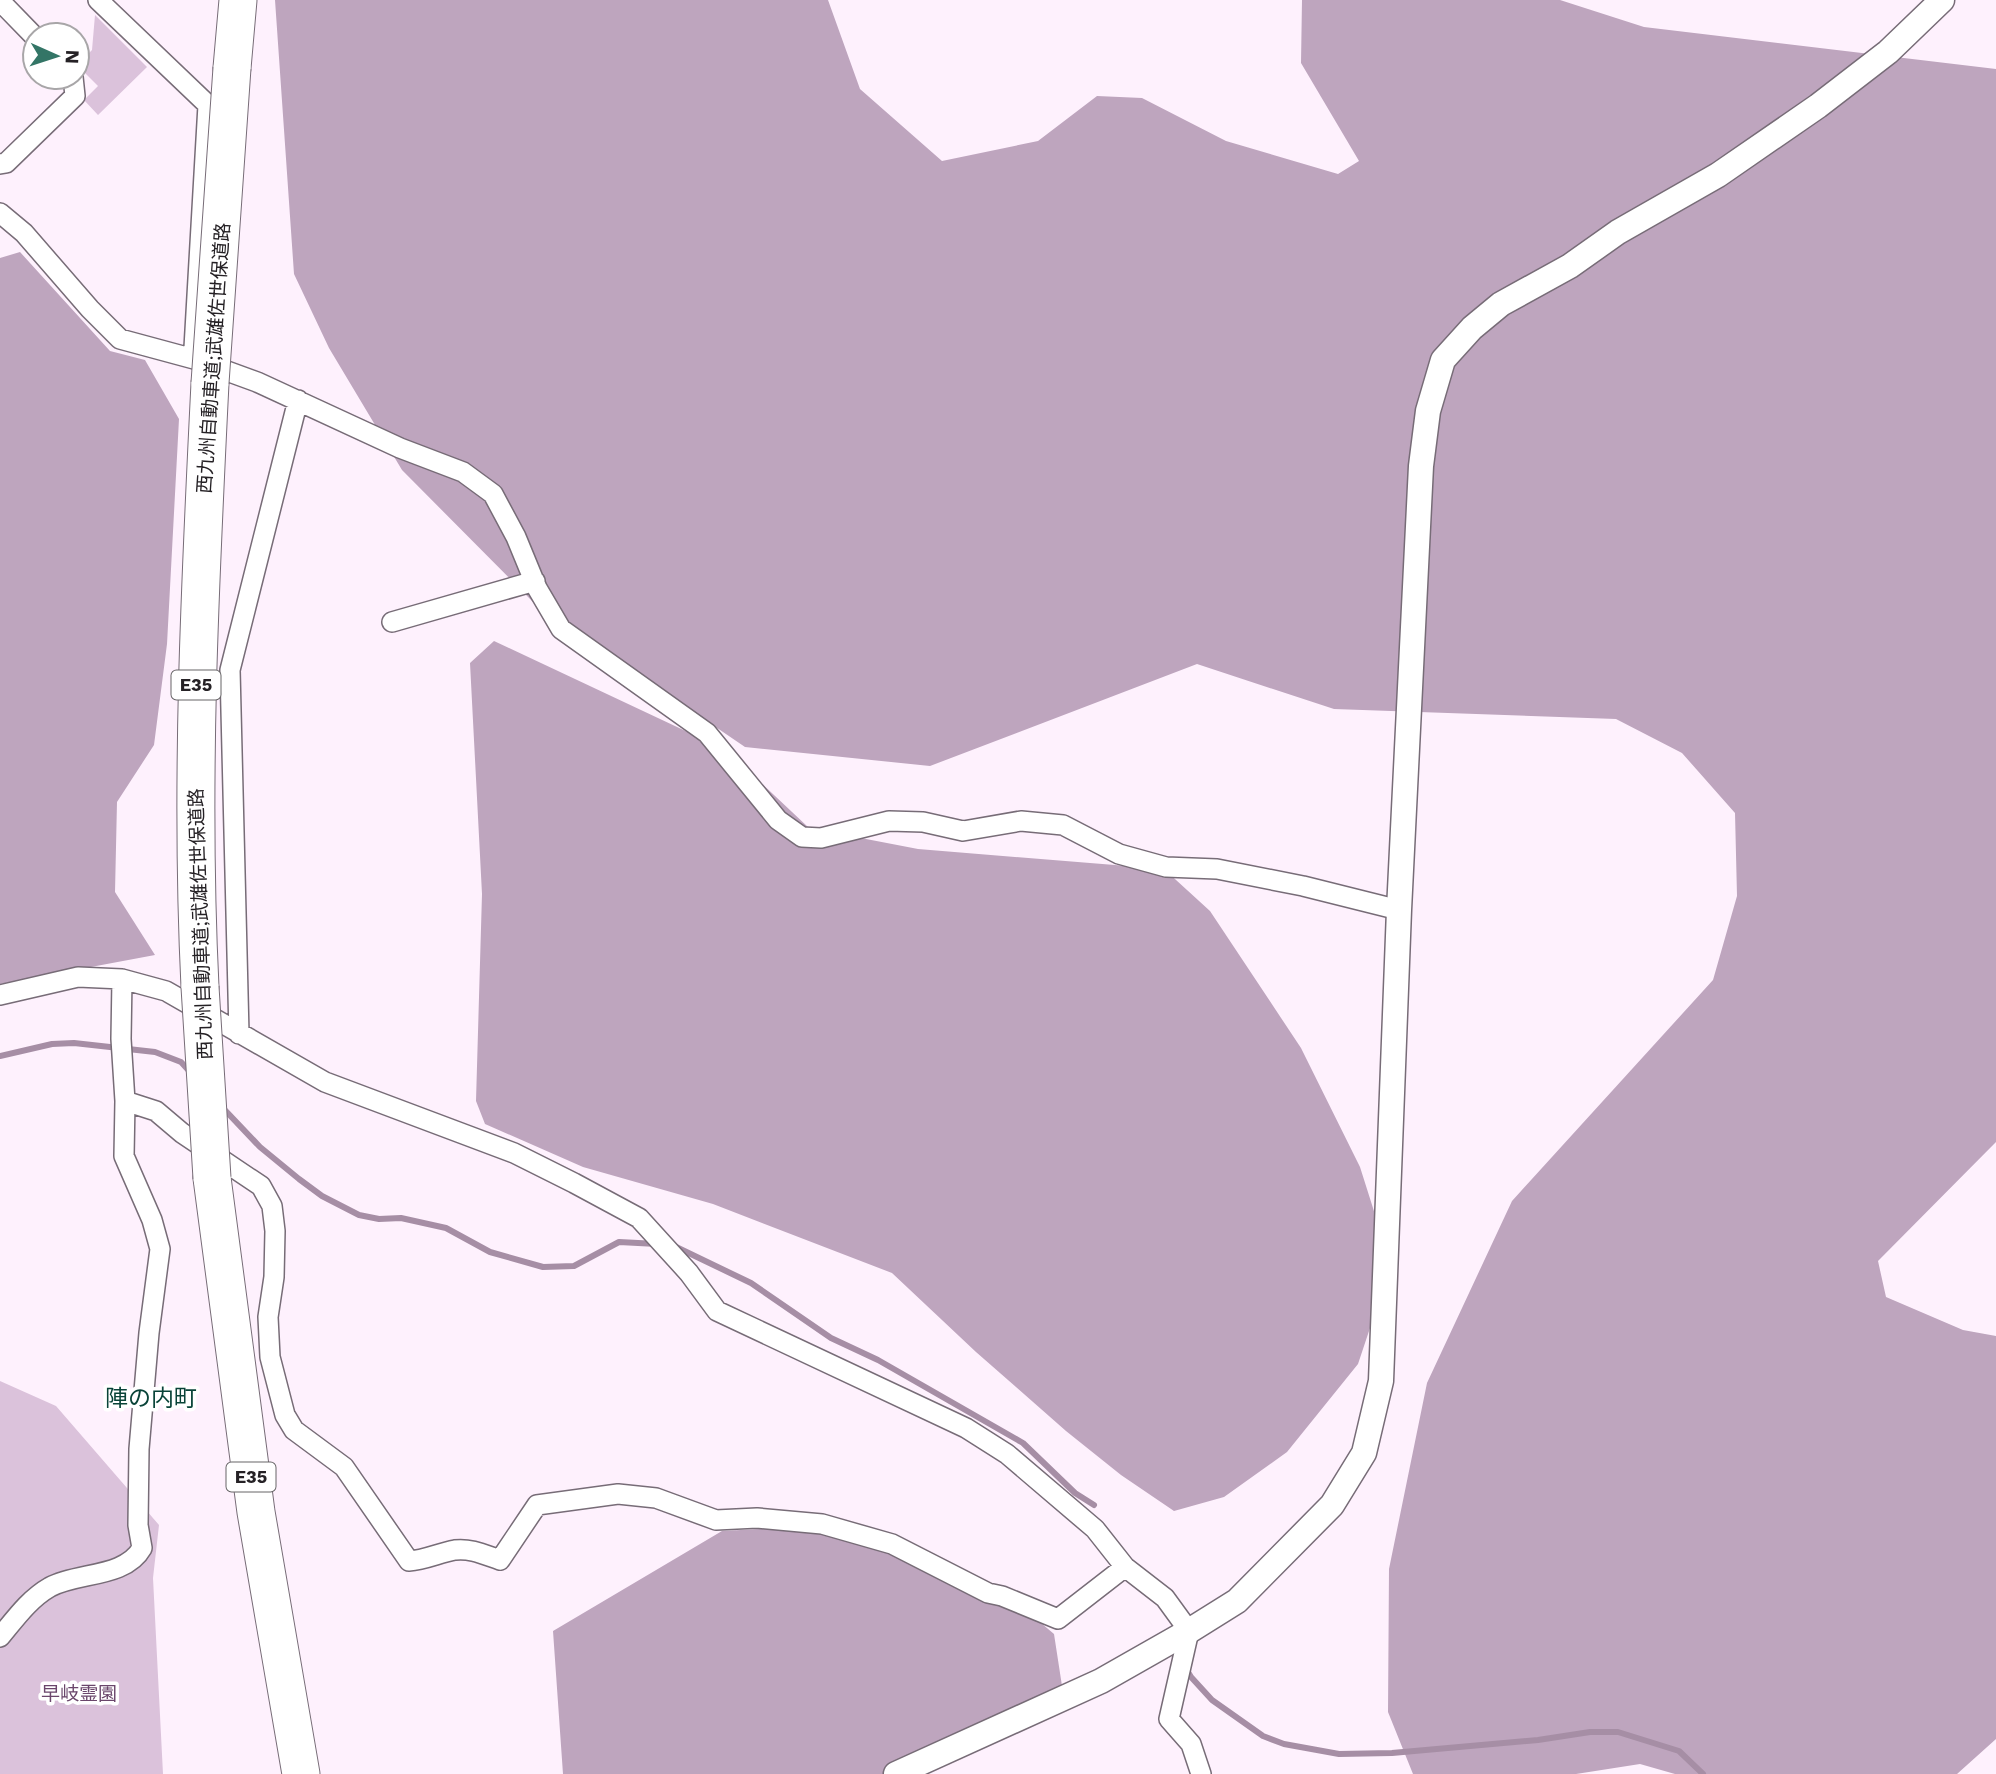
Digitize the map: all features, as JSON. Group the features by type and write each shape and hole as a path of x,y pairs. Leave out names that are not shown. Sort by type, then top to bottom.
{"highway":[{"name":"西九州自動車道;武雄佐世保道路","path":"235,0 232,68 202,371 195,836 200,987 212,1178 256,1512 302,1774"}],"street":[{"path":"98,0 208,104 202,371"},
{"path":"896,1774 1101,1681 1237,1601 1332,1506 1364,1453 1381,1381 1399,910 1421,466 1429,411 1443,360 1472,328 1501,304 1570,265 1618,232 1718,175 1818,106 1888,52 1942,0"},
{"path":"0,1 21,23"},
{"path":"0,164 6,163 75,96 74,91"},
{"path":"0,213 24,233 120,339 202,371 257,382 400,448 463,472 493,494 561,629 707,733 778,820 802,837 821,838 889,821 923,822 963,831 1021,821 1063,825 1119,854 1166,867 1229,872 1303,886 1399,910"},
{"path":"239,1034 230,670 298,400"},
{"path":"392,622 535,581"},
{"path":"0,995 78,977 122,979 166,991 325,1082 514,1153 639,1218 689,1273 717,1311 966,1428 1007,1454 1095,1529 1125,1567 1165,1598 1189,1631 1169,1719 1191,1744 1201,1774"},
{"path":"0,1637 24,1607 50,1587 113,1569 135,1559 142,1548 138,1525 139,1449 149,1333 160,1249 152,1220 124,1156 122,979"},
{"path":"125,1101 156,1111 182,1133 261,1186 272,1206 275,1231 274,1277 268,1317 270,1357 285,1415 294,1430 344,1467 409,1562 455,1550 477,1551 500,1560 537,1505 618,1494 656,1498 716,1520 757,1518 822,1524 852,1531 892,1544 988,1593 1058,1619 1125,1567"}],"green space":[{"path":"95,15 147,67 98,115 84,100 98,86 91,79"},
{"name":"早岐霊園","path":"0,1381 56,1406 159,1525 153,1578 163,1774 0,1774"}],"shaded area":[{"path":"275,0 828,0 860,89 942,161 1038,141 1097,96 1142,98 1226,141 1338,174 1359,161 1301,63 1302,0 1560,0 1644,27 1996,69 1996,1142 1878,1261 1886,1297 1963,1330 1996,1336 1996,1739 1957,1774 1675,1774 1640,1764 1576,1774 1413,1774 1388,1712 1389,1569 1427,1383 1512,1201 1713,980 1737,896 1735,813 1682,753 1616,719 1334,709 1197,664 930,766 745,747 534,603 402,470 329,348 294,274"},
{"path":"20,252 110,351 145,360 179,419 167,644 154,745 117,802 115,892 155,955 0,984 0,258"},
{"path":"494,641 726,750 809,828 918,849 1164,869 1210,911 1301,1048 1360,1167 1379,1227 1385,1283 1358,1364 1287,1452 1224,1497 1174,1511 1121,1475 1066,1431 892,1273 713,1204 583,1167 485,1124 476,1101 482,894 470,663"},
{"path":"828,1528 868,1540 1028,1612 1054,1634 1062,1686 908,1774 563,1774 553,1631 722,1531"}],"waterway":[{"path":"0,1056 52,1044 74,1043 155,1052 181,1062 191,1073"},
{"path":"222,1107 260,1147 299,1179 322,1196 359,1215 379,1219 401,1218 446,1228 490,1252 543,1267 574,1266 619,1242 657,1244"},
{"path":"672,1245 751,1283 831,1338 878,1360 1023,1443 1075,1493 1094,1505"},
{"path":"1185,1667 1212,1700 1263,1736 1284,1744 1339,1754 1392,1753 1538,1740 1590,1732 1618,1732 1679,1751 1703,1774"}],"district":[{"name":"陣の内町","path":"151,1398"}]}
